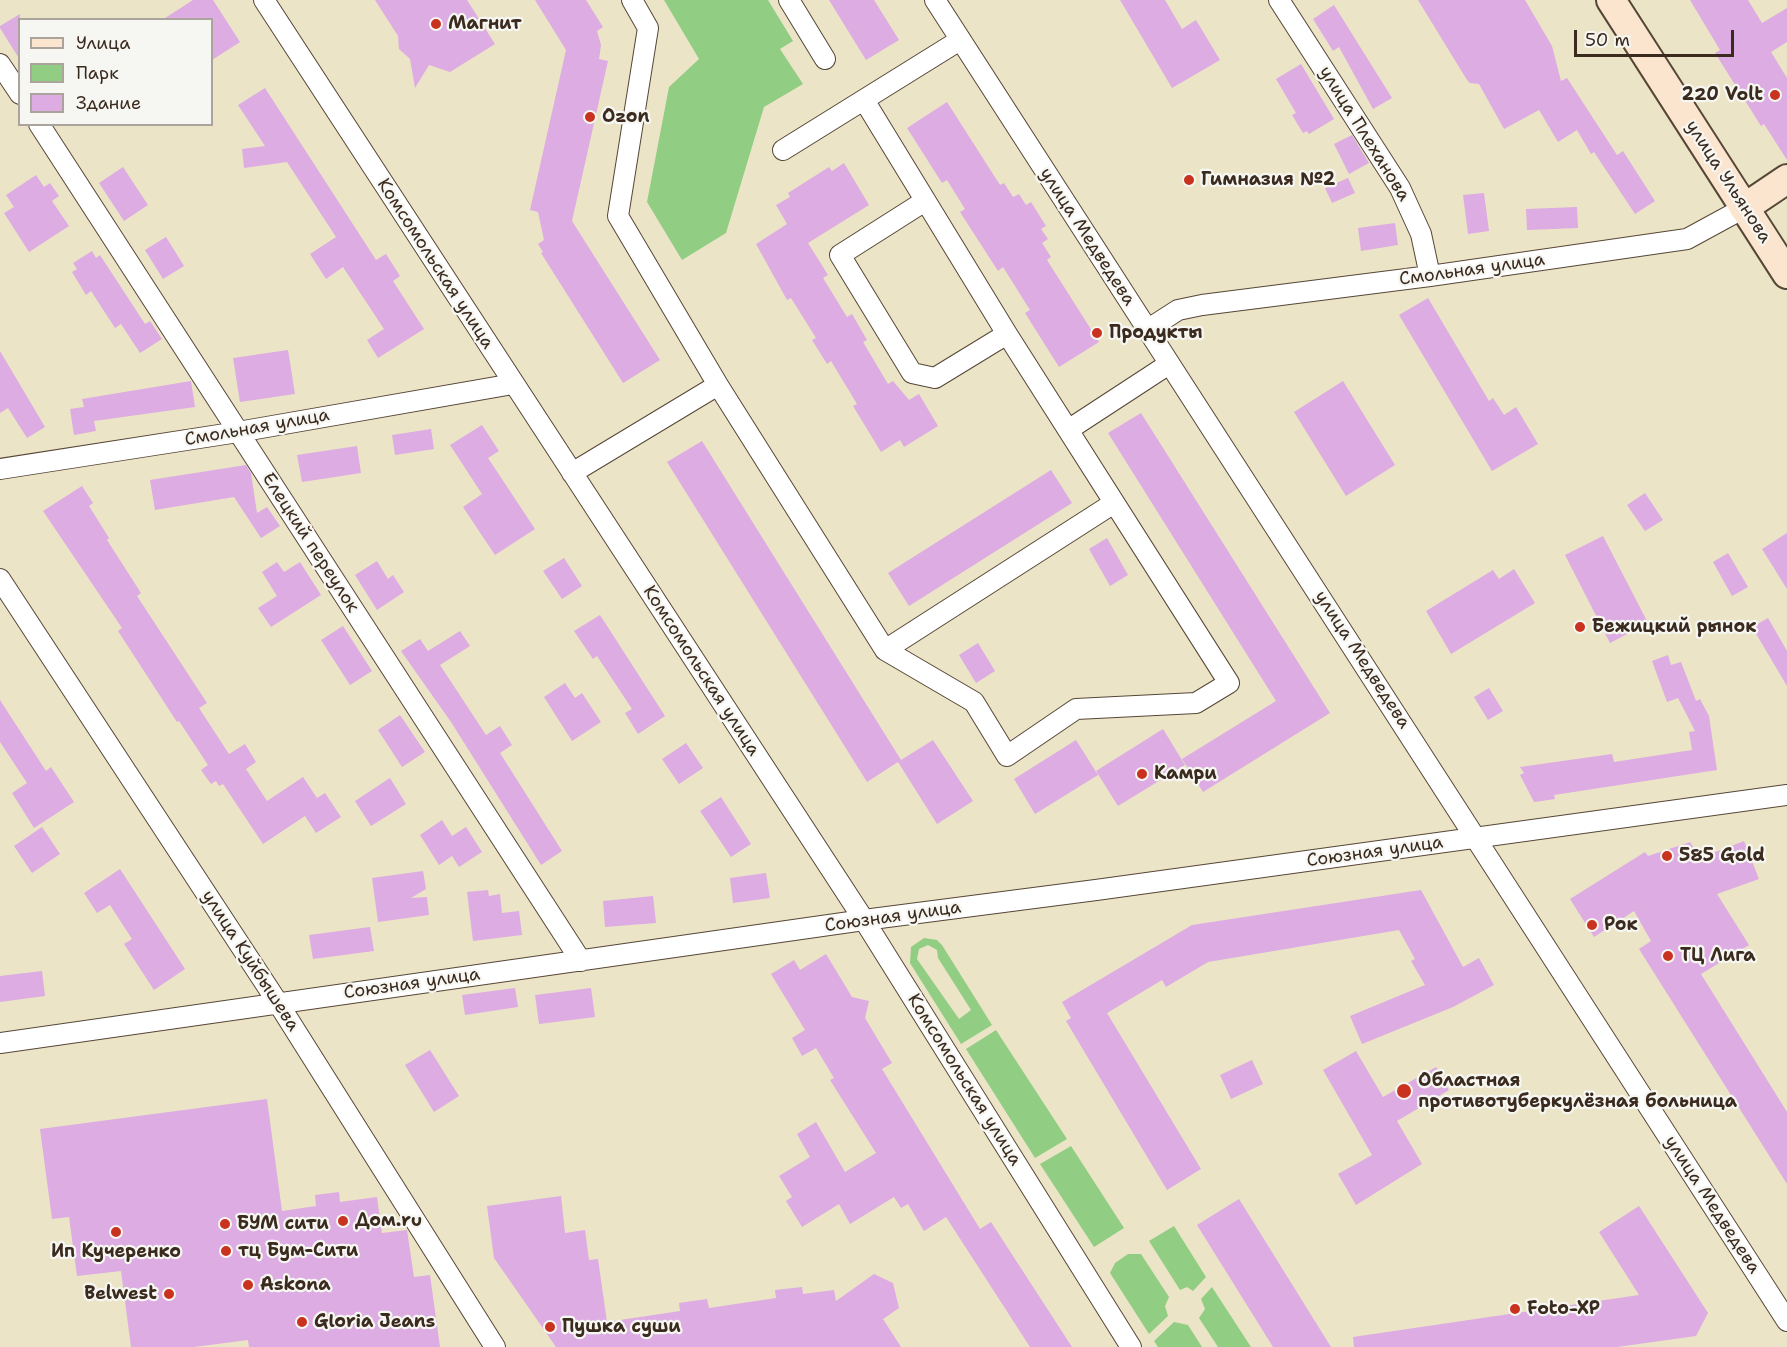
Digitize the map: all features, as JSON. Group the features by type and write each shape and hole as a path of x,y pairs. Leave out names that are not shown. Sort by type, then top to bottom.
{"main road":[{"name":"улица Ульянова","path":"1611,0 1787,274"},
{"name":"Смольная улица","path":"1744,208 1787,179"}],"street":[{"name":"Комсомольская улица","path":"264,0 864,920 1131,1347"},
{"path":"632,0 648,28 618,216 718,385 885,650 974,702 1006,756 1076,709 1196,703 1229,683 1007,334 864,100"},
{"path":"789,0 825,59"},
{"name":"улица Медведева","path":"935,0 1787,1321"},
{"name":"улица Плеханова","path":"1279,0 1414,214 1430,276"},
{"path":"783,150 960,39"},
{"path":"0,64 18,91"},
{"name":"Елецкий переулок","path":"40,126 581,961"},
{"path":"925,201 840,255 912,373 935,378 1007,334"},
{"name":"Смольная улица","path":"1147,330 1178,310 1202,305 1430,276 1687,239 1744,208"},
{"path":"1068,430 1169,364"},
{"name":"Смольная улица","path":"0,469 238,432 513,384"},
{"path":"572,473 718,385"},
{"path":"885,650 1114,503"},
{"name":"улица Куйбышева","path":"0,579 278,1003 495,1347"},
{"name":"Союзная улица","path":"0,1042 864,920 1787,795"}],"green space":[{"path":"664,0 768,0 793,41 780,49 803,84 764,107 726,233 682,260 647,202 669,87 699,59"},
{"path":"924,938 937,940 992,1025 961,1044 910,963 911,947","holes":["928,945 937,950 938,958 971,1010 959,1019 917,959 919,949"]},
{"path":"996,1030 1067,1139 1035,1158 966,1049"},
{"path":"1071,1146 1124,1228 1094,1247 1040,1164"},
{"path":"1174,1226 1206,1277 1193,1291 1187,1287 1180,1290 1149,1241"},
{"path":"1128,1254 1141,1254 1169,1297 1165,1306 1168,1316 1149,1334 1110,1273 1115,1263"},
{"path":"1212,1287 1251,1347 1218,1347 1199,1318 1205,1309 1201,1299"},
{"path":"1174,1322 1188,1325 1202,1347 1158,1347 1154,1341"}],"building":[{"path":"193,0 213,0 240,42 213,59 213,18 165,18"},
{"name":"Магнит","path":"375,0 467,0 495,44 450,72 429,65 415,88 410,59 399,49 398,36"},
{"path":"535,0 586,0 603,27 597,31 601,45 599,59 608,61 572,221 660,360 623,383 541,253 543,252 538,244 544,240 538,212 530,210 566,50"},
{"path":"829,0 874,0 899,40 866,60"},
{"path":"1120,0 1165,0 1182,29 1196,20 1220,60 1172,88"},
{"path":"1418,0 1525,0 1552,46 1561,81 1567,78 1617,155 1623,151 1655,201 1635,214 1594,152 1591,154 1577,130 1558,142 1539,110 1504,129 1479,84 1470,83 1467,80"},
{"path":"1690,0 1748,0 1762,23 1787,8 1787,42 1771,52 1787,78 1787,160 1764,124 1761,126 1715,53 1720,50"},
{"path":"1334,5 1392,98 1373,109 1339,47 1333,51 1313,19"},
{"path":"20,14 18,18 18,57 0,28"},
{"path":"1301,64 1334,119 1309,134 1307,131 1303,133 1292,115 1296,113 1276,79"},
{"path":"265,88 376,260 386,254 400,276 393,281 424,329 378,358 367,340 384,329 343,267 326,279 310,254 336,237 287,162 244,168 242,149 265,146 238,105"},
{"path":"947,102 1000,185 1004,183 1013,197 1019,194 1026,205 1031,202 1046,226 1041,229 1048,239 1042,243 1051,257 1047,260 1099,342 1059,367 1025,313 1030,310 1003,267 998,271 960,212 965,209 947,180 942,183 907,128"},
{"path":"1352,135 1369,163 1349,174 1334,144"},
{"path":"844,163 869,205 808,243 828,275 823,278 847,317 852,314 867,340 863,342 888,384 893,381 909,400 919,394 938,426 904,447 900,440 881,452 853,406 857,404 831,361 827,364 812,340 816,338 791,298 787,300 756,244 787,224 776,205 790,197 788,193 829,167 832,171"},
{"path":"123,167 148,205 124,221 99,183"},
{"path":"36,175 44,187 50,183 59,196 52,201 69,226 29,252 4,213 14,207 6,195"},
{"path":"1348,178 1355,193 1332,203 1325,188"},
{"path":"1484,193 1489,231 1468,234 1463,195"},
{"path":"1577,207 1578,228 1527,230 1526,209"},
{"path":"1395,223 1398,245 1361,251 1358,228"},
{"path":"166,237 184,266 163,279 145,250"},
{"path":"92,251 96,258 100,255 145,324 150,321 162,339 140,353 121,324 115,328 91,291 86,295 72,272 77,269 73,263"},
{"path":"1428,298 1489,401 1493,398 1504,415 1516,407 1538,444 1492,471 1399,315"},
{"path":"288,350 295,394 240,402 233,358"},
{"path":"0,351 45,427 27,438 8,408 0,413"},
{"path":"191,381 195,407 94,421 96,431 74,435 70,409 84,407 82,399"},
{"path":"1343,381 1395,465 1346,496 1294,412"},
{"path":"1141,413 1330,713 1203,792 1182,759 1276,701 1108,433"},
{"path":"482,425 499,451 488,458 535,529 495,555 463,507 482,494 450,445"},
{"path":"431,429 434,449 395,455 392,435"},
{"path":"702,441 901,760 933,740 973,801 937,824 898,762 867,782 667,462"},
{"path":"357,446 361,473 302,482 297,455"},
{"path":"246,465 251,473 257,513 267,507 280,526 261,538 234,497 155,510 150,480"},
{"path":"1051,470 1072,503 909,606 888,573"},
{"path":"82,486 93,503 89,506 109,538 107,540 141,593 137,596 207,703 199,708 229,754 245,744 256,762 246,769 267,801 303,777 317,798 325,793 341,817 316,833 305,816 263,844 223,784 219,786 216,781 211,784 201,770 208,765 179,721 177,722 118,631 122,628 43,511"},
{"path":"1645,493 1663,520 1645,531 1627,505"},
{"path":"1787,533 1787,589 1762,549"},
{"path":"1603,536 1648,623 1610,643 1565,555"},
{"path":"1107,538 1128,575 1110,586 1089,549"},
{"path":"1728,553 1748,587 1732,596 1713,562"},
{"path":"564,558 582,586 562,599 543,571"},
{"path":"377,561 388,579 393,575 404,592 377,610 355,575"},
{"path":"277,562 284,572 300,562 321,595 271,627 258,608 277,596 262,572"},
{"path":"1514,569 1535,603 1451,654 1426,611 1493,570 1499,579"},
{"path":"600,615 665,716 638,734 625,713 632,709 597,656 593,659 574,631"},
{"path":"1768,618 1787,651 1787,686 1752,627"},
{"path":"343,626 372,671 350,685 321,640"},
{"path":"460,631 470,646 440,665 486,735 500,726 512,745 500,753 562,851 541,865 451,722 401,651 420,639 428,651"},
{"path":"978,643 995,671 976,683 959,655"},
{"path":"1668,655 1671,665 1681,662 1696,701 1700,699 1709,716 1717,770 1554,795 1555,799 1534,802 1520,775 1524,773 1520,767 1612,754 1614,762 1692,750 1689,732 1695,731 1678,698 1667,702 1652,661"},
{"path":"565,683 575,698 582,693 601,722 572,741 544,697"},
{"path":"1489,688 1503,711 1488,720 1474,697"},
{"path":"0,700 46,771 51,767 74,802 34,828 12,793 27,783 0,742"},
{"path":"400,715 425,752 402,767 378,730"},
{"path":"1163,729 1185,765 1118,806 1096,771"},
{"path":"1076,740 1098,775 1035,814 1014,779"},
{"path":"686,743 703,768 679,784 662,759"},
{"path":"390,778 406,804 371,826 355,801"},
{"path":"721,797 751,844 731,857 700,811"},
{"path":"442,820 452,836 466,827 482,852 459,867 452,856 439,865 420,835"},
{"path":"42,827 60,854 32,873 14,846"},
{"path":"1744,841 1759,879 1717,894 1749,945 1701,974 1787,1112 1787,1184 1639,949 1651,941 1634,911 1594,937 1570,899 1645,852 1648,856 1690,842 1700,858"},
{"path":"120,869 185,969 154,990 124,944 132,939 110,905 97,913 84,893"},
{"path":"423,871 426,889 411,898 427,897 429,915 378,922 372,878"},
{"path":"766,873 770,898 733,903 730,878"},
{"path":"488,890 489,896 500,894 502,913 519,911 522,935 473,941 467,892"},
{"path":"1421,890 1463,967 1479,958 1494,985 1453,1007 1362,1044 1350,1016 1425,985 1411,961 1415,959 1399,930 1208,962 1166,987 1162,980 1107,1013 1201,1169 1167,1190 1066,1021 1071,1018 1062,1002 1192,925"},
{"path":"653,896 656,923 605,927 603,901"},
{"path":"370,927 374,951 313,959 309,935"},
{"path":"826,954 852,997 869,1001 865,1018 892,1063 882,1069 980,1229 991,1222 1072,1347 1030,1347 946,1217 924,1231 908,1204 901,1208 894,1197 850,1224 839,1204 802,1227 786,1201 792,1197 779,1176 810,1157 797,1134 816,1122 845,1172 876,1153 830,1080 834,1078 816,1048 802,1056 792,1038 805,1030 771,974 794,960 800,970"},
{"path":"42,971 45,996 0,1002 0,976"},
{"path":"515,988 518,1007 465,1015 462,995"},
{"path":"591,988 595,1017 539,1024 535,995"},
{"path":"430,1050 459,1096 434,1112 405,1065"},
{"path":"1356,1051 1383,1097 1436,1067 1449,1090 1397,1121 1422,1164 1356,1205 1338,1174 1372,1155 1323,1070"},
{"path":"1252,1060 1263,1084 1231,1099 1220,1075"},
{"name":"БУМ сити","path":"267,1099 282,1211 316,1206 315,1195 339,1192 340,1202 377,1197 382,1233 407,1230 414,1277 430,1275 440,1347 249,1347 248,1340 194,1347 131,1347 121,1271 77,1276 69,1217 52,1219 40,1129"},
{"path":"561,1196 565,1233 585,1230 589,1260 598,1259 607,1322 680,1311 679,1303 707,1299 709,1308 776,1298 775,1290 802,1287 803,1294 834,1290 836,1301 874,1274 893,1283 899,1308 883,1319 901,1347 556,1347 494,1258 487,1206"},
{"path":"1239,1199 1331,1347 1273,1347 1197,1225"},
{"path":"1639,1206 1708,1313 1696,1336 1617,1347 1354,1347 1353,1337 1639,1295 1599,1232"}],"place":[{"name":"Магнит","path":"436,24"},
{"name":"220 Volt","path":"1775,95"},
{"name":"Ozon","path":"590,117"},
{"name":"Гимназия №2","path":"1189,180"},
{"name":"Продукты","path":"1097,333"},
{"name":"Бежицкий рынок","path":"1580,627"},
{"name":"Камри","path":"1142,774"},
{"name":"585 Gold","path":"1667,856"},
{"name":"Рок","path":"1592,925"},
{"name":"ТЦ Лига","path":"1668,956"},
{"name":"Областная противотуберкулёзная больница","path":"1404,1091"},
{"name":"Дом.ru","path":"343,1221"},
{"name":"БУМ сити","path":"225,1224"},
{"name":"Ип Кучеренко","path":"116,1232"},
{"name":"тц Бум-Сити","path":"226,1251"},
{"name":"Askona","path":"248,1285"},
{"name":"Belwest","path":"169,1294"},
{"name":"Foto-XP","path":"1515,1309"},
{"name":"Gloria Jeans","path":"302,1322"},
{"name":"Пушка суши","path":"550,1327"}]}
